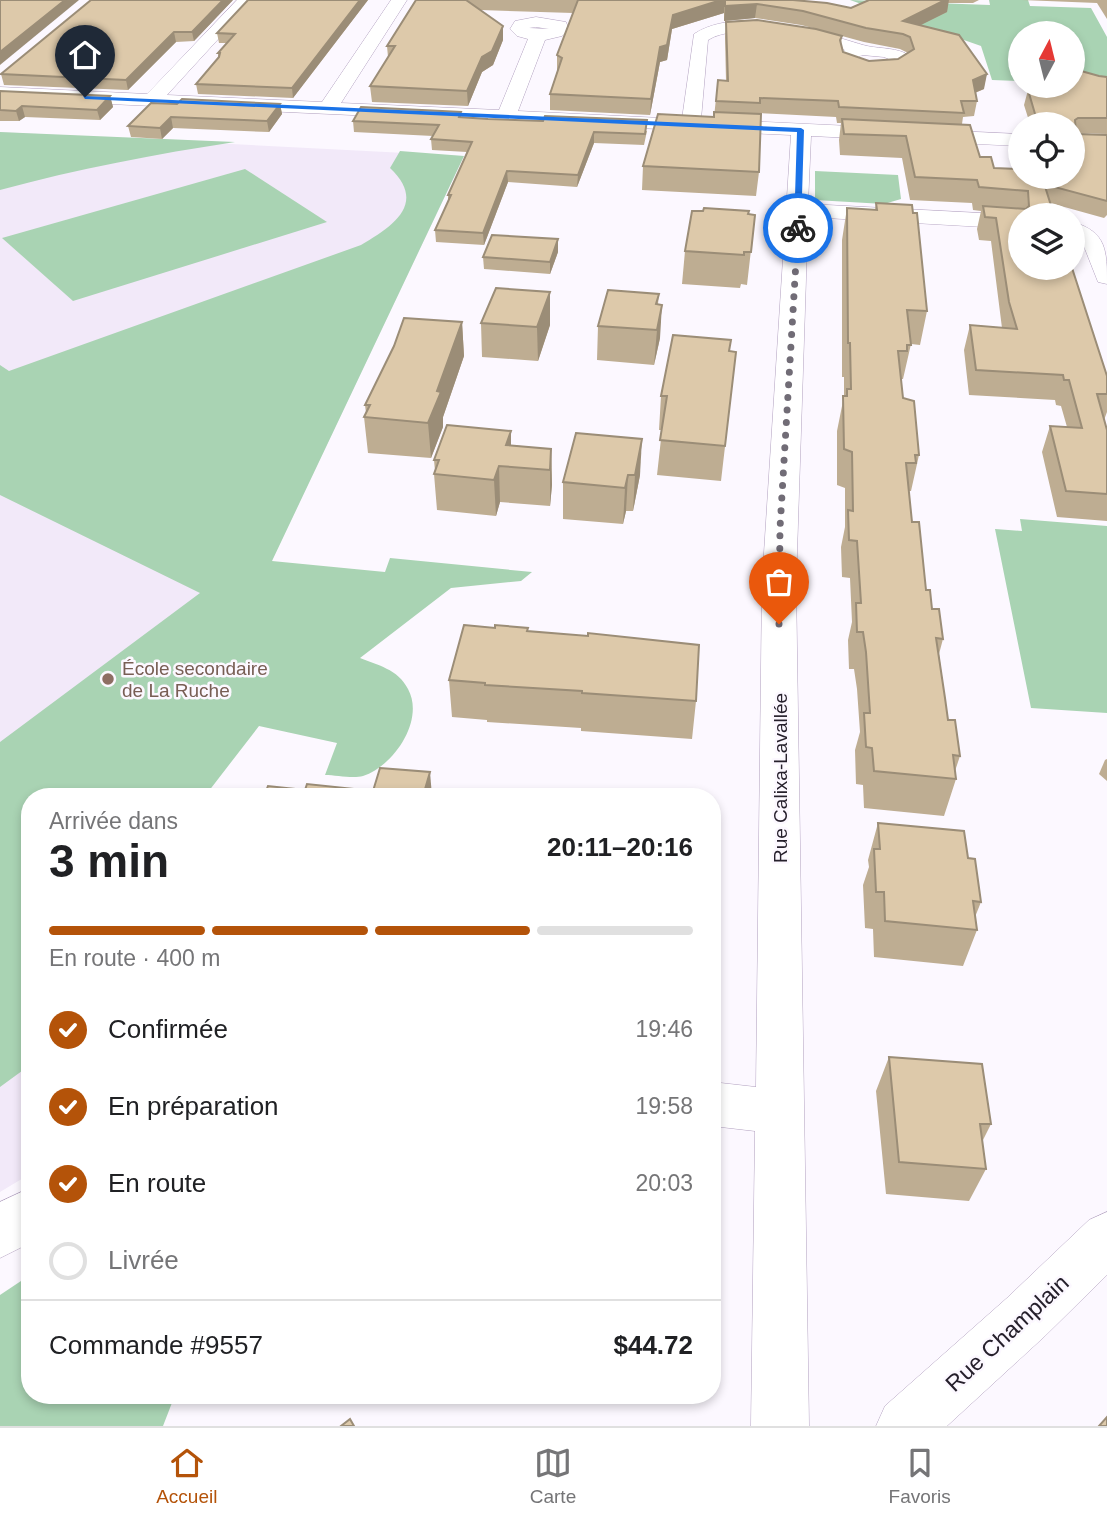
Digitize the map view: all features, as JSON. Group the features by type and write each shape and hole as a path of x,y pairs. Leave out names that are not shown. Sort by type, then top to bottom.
{"street":[{"path":"152,100 246,0"},
{"path":"328,108 399,0"},
{"path":"691,125 700,38 705,32 732,28 794,31 861,50"},
{"path":"506,116 538,35"},
{"path":"0,93 1008,139"},
{"name":"Rue Calixa-Lavallée","path":"780,1426 779,584 801,130"},
{"path":"799,211 1008,221"},
{"path":"1085,236 1093,240 1107,277"},
{"path":"721,1105 781,1112"},
{"path":"0,1232 21,1219"},
{"name":"Rue Champlain","path":"905,1426 1026,1317 1107,1238"}],"shaded area":[{"name":"École secondaire de La Ruche","path":"0,132 464,156 164,788 21,788 21,1179 0,1192"}],"green space":[{"path":"850,0 990,5 989,0 1028,0 1030,6 1091,8 1107,37 1107,85 1085,84 1085,21 1008,21 1008,81 992,80 981,46"},
{"path":"0,132 235,142 58,175 0,190"},
{"path":"400,151 464,156 272,561 385,572 390,558 532,572 521,581 451,588 360,658 399,677 408,689 412,701 412,714 404,740 386,763 375,771 363,776 325,775 337,743 259,726 211,788 21,788 21,1072 0,1087 0,742 200,593 0,495 0,365 9,371 361,245 394,222 406,203 406,192 401,181 390,168"},
{"path":"245,169 327,222 73,301 2,238"},
{"path":"815,171 898,175 901,199 884,204 815,200"},
{"path":"1020,519 1107,526 1107,713 1031,708 995,529 1022,531"},
{"path":"21,1281 21,1404 172,1404 163,1426 0,1426 0,1295"}],"building":[{"path":"0,0 65,0 0,52"},
{"path":"91,0 223,0 192,32 174,32 126,80 1,74"},
{"path":"248,0 360,0 292,88 196,84 235,34 217,33"},
{"path":"416,0 466,0 503,26 492,51 482,57 467,91 370,86 395,46 387,46"},
{"path":"578,0 721,0 673,15 667,45 660,47 651,99 550,94 562,58 557,55"},
{"path":"725,0 793,0 851,8 869,0 945,0 903,21 959,35 987,74 973,80 977,101 961,101 964,113 839,107 838,101 760,98 760,103 716,101 718,80 728,81 726,22 757,20 842,36 840,40 843,52 869,61 898,59 914,49 910,37 903,34 866,28 803,11 757,4 725,6"},
{"path":"1085,72 1107,77 1107,118 1085,118 1085,112 1034,112 1030,98 1085,98"},
{"path":"0,91 110,96 97,110 22,106 16,111 0,110"},
{"path":"182,99 280,104 267,121 171,117 160,128 128,126 151,103 177,104"},
{"path":"361,107 461,112 459,117 488,119 543,121 545,116 647,120 645,134 594,132 578,175 507,171 483,233 435,230 472,142 431,139 439,125 353,121"},
{"path":"714,112 761,114 759,172 643,166 658,114 714,117"},
{"path":"842,119 970,125 980,157 991,157 994,168 1008,169 1008,189 1046,189 1050,203 1029,203 1028,191 979,187 977,180 915,177 906,136 844,134"},
{"path":"1085,134 1107,135 1107,201 1062,189 1085,189"},
{"path":"876,203 912,205 913,213 917,213 927,311 907,310 911,345 907,345 907,351 898,351 903,398 914,401 919,455 915,455 916,463 906,463 912,522 919,522 926,590 930,590 932,609 939,609 943,639 936,638 948,720 955,720 960,756 953,755 956,779 874,771 872,748 866,747 864,713 870,713 863,632 857,632 856,603 861,603 857,541 849,540 848,510 853,511 852,452 844,449 843,396 847,396 847,389 851,389 847,208 877,210"},
{"path":"983,206 1008,208 1008,280 1076,280 1107,376 1107,394 1097,394 1107,430 1107,494 1066,491 1050,426 1082,428 1069,380 1064,380 1063,375 976,370 970,325 1017,329 1009,302 996,218 985,217"},
{"path":"704,208 749,211 748,214 755,215 751,252 744,252 744,255 685,251 692,211 703,211"},
{"path":"492,235 558,239 550,262 483,257"},
{"path":"496,288 550,292 537,327 481,323"},
{"path":"608,290 659,294 656,304 662,305 657,330 598,326"},
{"path":"404,318 462,322 437,391 441,392 428,423 364,417 370,405 365,405 394,346"},
{"path":"673,335 731,340 729,351 736,352 725,446 660,440 667,396 661,396"},
{"path":"447,425 511,431 506,445 551,449 550,470 499,466 494,480 434,474 439,460 434,460"},
{"path":"576,433 642,439 635,475 628,475 625,488 563,482"},
{"path":"464,625 495,628 495,625 528,628 527,631 588,636 588,633 699,645 696,701 449,680"},
{"path":"380,768 430,772 425,788 374,788"},
{"path":"307,784 345,788 306,788"},
{"path":"878,823 964,831 968,858 975,859 981,902 973,901 977,930 885,921 884,892 876,892 874,849 880,849"},
{"path":"889,1057 982,1064 991,1124 980,1124 986,1169 899,1162"},
{"path":"1107,1417 1107,1426 1099,1426"},
{"path":"350,1419 354,1426 341,1426"}],"way so far":[{"path":"779,624 780,528 798,228"}],"place":[{"name":"École secondaire de La Ruche","path":"108,679"}],"route":[{"path":"85,97 801,130 798,228"}]}
